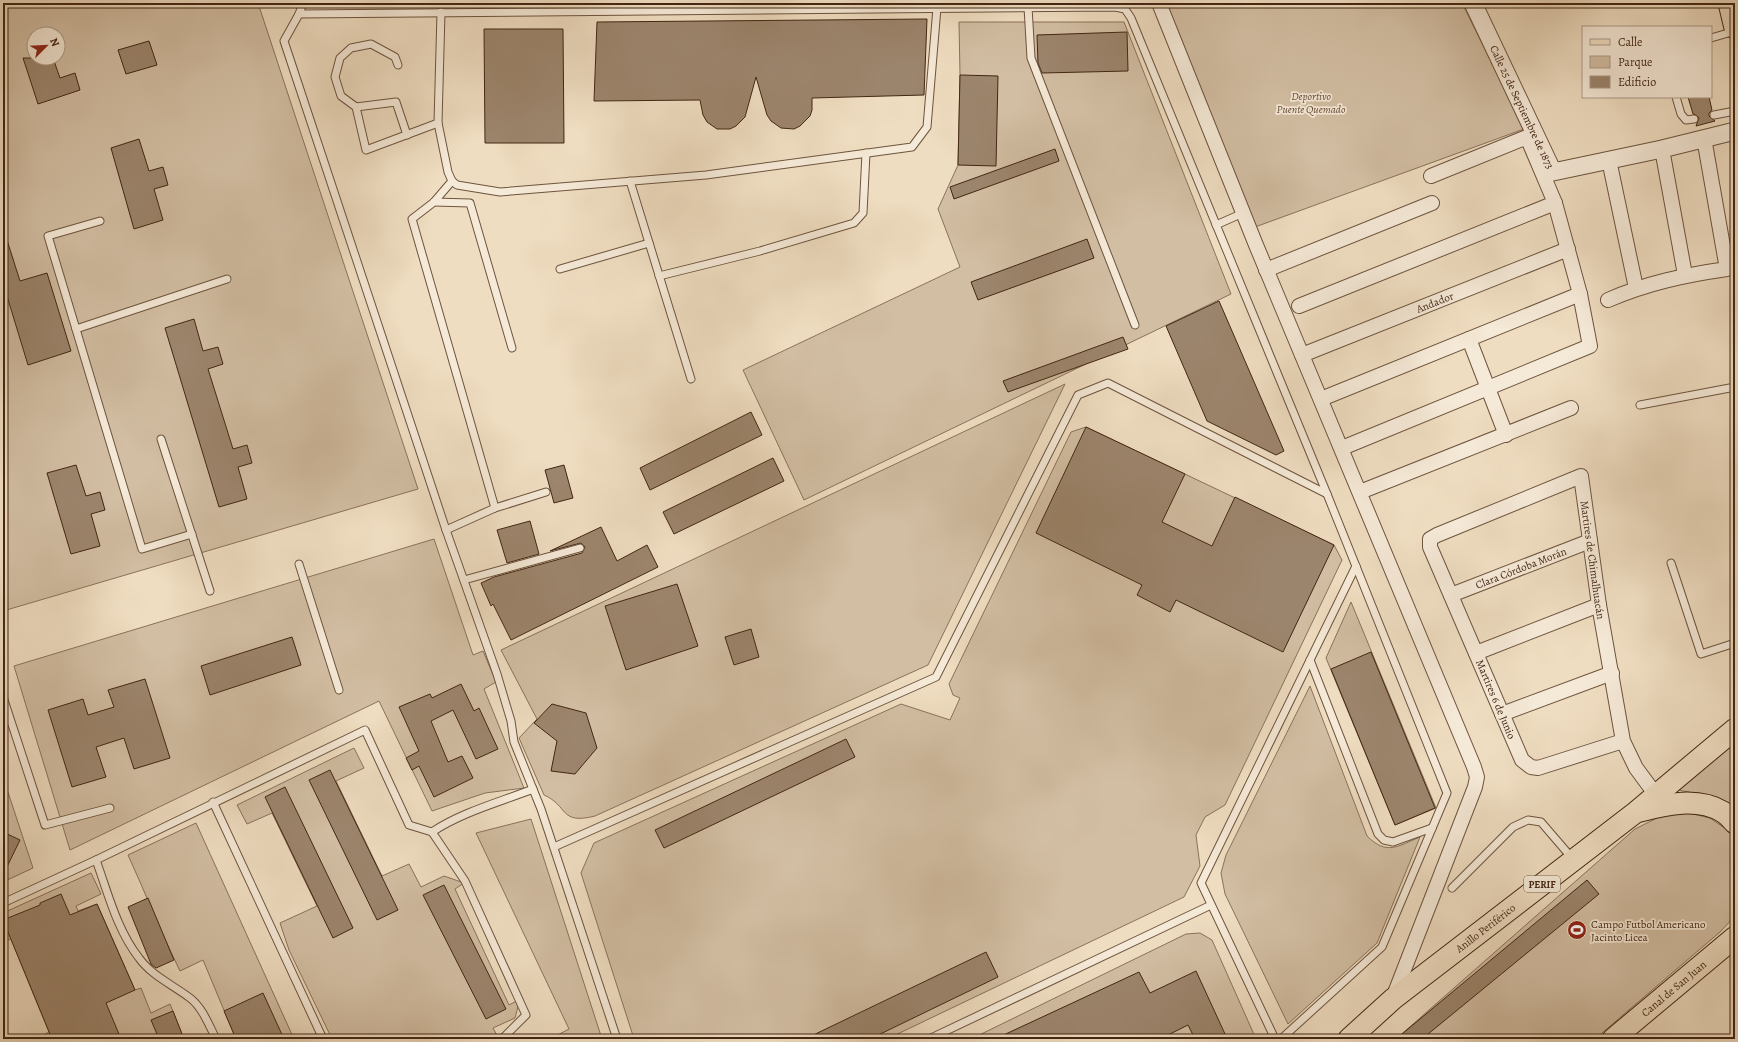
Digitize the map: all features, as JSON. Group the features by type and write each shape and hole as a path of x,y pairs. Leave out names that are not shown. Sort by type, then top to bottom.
{"main road":[{"path":"1729,3 1735,28"},
{"name":"Anillo Periférico","path":"1350,1039 1393,999 1636,812 1735,729"},
{"path":"1636,812 1668,804 1698,803 1724,812 1735,823"},
{"name":"Canal de San Juan","path":"1613,1039 1735,937"}],"street":[{"path":"1159,3 1266,270 1342,448 1474,766 1477,777 1475,787 1393,999"},
{"name":"Calle 25 de Septiembre de 1873","path":"1473,3 1548,174 1735,131"},
{"path":"1342,448 1590,346 1580,294 1548,174 1527,137 1431,176"},
{"path":"1608,300 1636,288 1685,275 1727,268 1704,138"},
{"path":"1662,149 1685,275"},
{"path":"1609,160 1636,288"},
{"path":"1266,270 1432,203"},
{"path":"1299,306 1555,203"},
{"name":"Andador","path":"1302,355 1568,249"},
{"path":"1321,399 1580,294"},
{"path":"1469,338 1506,435"},
{"path":"1360,492 1571,408"},
{"name":"Martires de Chimalhuacán","path":"1430,539 1581,476 1599,605 1623,741 1636,768 1656,795"},
{"name":"Martires 6 de Junio","path":"1430,539 1430,547 1522,760 1531,767 1538,768 1623,741"},
{"name":"Clara Córdoba Morán","path":"1451,595 1590,541"},
{"path":"1476,653 1599,605"},
{"path":"1502,714 1612,673"}],"lane":[{"path":"303,3 299,14 284,41 446,530 496,674 511,721 514,742 534,790 554,847 617,1039"},
{"path":"299,14 1115,6 1125,9 1131,18 1327,494 1447,793 1382,947 1281,1039"},
{"path":"1028,7 1031,58 1135,325"},
{"path":"441,12 438,123 448,172 452,181 457,185 500,192 706,175 912,147 927,127 937,8"},
{"path":"1712,38 1735,31"},
{"path":"398,65 395,57 370,44 351,48 340,58 335,77 341,96 356,107 366,150 438,123"},
{"path":"1676,98 1681,114 1686,120 1694,119"},
{"path":"356,107 396,102 407,135"},
{"path":"1714,115 1735,111"},
{"path":"659,276 760,251 854,223 863,212 866,153"},
{"path":"452,181 434,202 412,219 495,508"},
{"path":"630,181 691,379"},
{"path":"434,202 470,204 512,348"},
{"path":"1216,225 1243,213"},
{"path":"100,221 48,236 142,549 192,534"},
{"path":"560,269 649,243"},
{"path":"76,329 227,279"},
{"path":"554,847 936,677 1078,395 1108,383 1327,494"},
{"path":"1640,405 1735,387"},
{"path":"161,439 210,591"},
{"path":"446,530 495,508 546,492"},
{"path":"464,580 580,548"},
{"path":"1671,563 1701,654 1734,645"},
{"path":"299,564 339,690"},
{"path":"1275,1039 1201,883 1356,566"},
{"path":"1310,660 1378,834 1384,840 1393,842 1432,828"},
{"path":"3,697 45,825 110,808"},
{"path":"3,903 96,860 213,802 365,730 409,825 432,832 465,881 526,1016 502,1039"},
{"path":"432,832 441,826 468,814 534,790"},
{"path":"213,802 323,1039"},
{"path":"1452,888 1513,826 1528,820 1541,822 1574,860"},
{"path":"96,860 121,929 140,959 162,980 191,998 201,1010 216,1039"},
{"path":"929,1039 1212,905"}],"green space":[{"path":"3,3 258,3 418,489 3,611"},
{"name":"Deportivo Puente Quemado","path":"1163,3 1462,3 1524,129 1255,227"},
{"path":"959,22 1124,22 1231,294 804,500 743,370 960,267 938,209 958,165 960,75"},
{"path":"1065,384 928,665 595,816 575,818 570,816 565,813 552,799 544,795 519,738 537,719 501,650"},
{"path":"1086,427 1334,545 1342,560 1225,805 1205,817 1196,835 1200,866 1184,897 887,1039 634,1039 581,873 594,843 901,704 950,720 960,698 953,695 949,684 1071,432"},
{"path":"434,539 473,655 483,651 496,682 484,689 524,788 485,793 432,811 379,701 70,850 14,666"},
{"path":"1351,602 1436,808 1395,825 1326,658"},
{"path":"1310,686 1367,836 1381,846 1387,847 1399,846 1420,837 1377,943 1288,1024 1225,894 1221,873 1226,855"},
{"path":"1735,742 1735,807 1707,796 1674,789"},
{"path":"354,748 364,768 336,781 382,876 409,864 421,887 444,876 464,883 455,889 509,1005 520,999 515,1018 493,1028 499,1039 332,1039 289,950 280,923 317,906 272,813 247,824 237,805"},
{"path":"3,777 33,868 3,882"},
{"path":"1685,812 1710,818 1735,835 1735,916 1720,932 1595,1039 1396,1039 1635,829 1661,816"},
{"path":"531,819 602,1039 550,1039 569,1029 476,833"},
{"path":"196,823 294,1039 236,1039 203,960 180,971 166,943 128,855"},
{"path":"91,873 101,894 76,906 78,911 97,904 135,990 141,988 151,1013 170,1004 184,1039 35,1039 49,1032 11,939 3,942 3,913"},
{"path":"1200,933 1212,940 1256,1039 971,1039 1186,934"}],"building":[{"path":"927,19 924,95 812,98 812,110 810,116 800,126 794,129 781,128 771,121 767,115 756,77 745,117 736,126 730,129 717,129 707,122 703,115 700,100 594,101 597,22"},
{"path":"484,29 563,29 564,143 485,143"},
{"path":"1127,32 1128,71 1042,73 1038,63 1037,35"},
{"path":"149,41 157,65 126,74 118,50"},
{"path":"23,58 26,58 26,66 56,66 60,78 75,73 80,90 38,104"},
{"path":"960,75 998,76 996,166 958,165"},
{"path":"1688,98 1709,98 1712,110 1709,113 1709,116 1715,121 1696,126 1699,118 1693,114"},
{"path":"139,139 149,171 163,167 168,185 154,189 163,220 134,229 111,148"},
{"path":"1055,149 1059,161 954,199 950,187"},
{"path":"3,237 6,237 20,281 47,273 71,351 28,365 3,283"},
{"path":"1087,239 1094,258 978,300 971,282"},
{"path":"1219,301 1284,451 1276,455 1207,421 1166,326"},
{"path":"194,319 203,351 218,347 223,364 208,369 233,449 247,445 252,463 238,467 247,499 219,507 165,328"},
{"path":"1123,337 1128,349 1008,392 1003,381"},
{"path":"751,412 762,435 650,490 640,468"},
{"path":"1086,427 1185,474 1162,522 1212,546 1235,497 1334,545 1283,652 1176,600 1170,612 1137,595 1142,585 1036,533"},
{"path":"773,458 784,481 674,534 663,512"},
{"path":"76,465 86,496 100,492 105,510 91,514 100,546 71,554 47,473"},
{"path":"564,465 573,498 554,503 545,470"},
{"path":"530,521 539,554 507,563 497,530"},
{"path":"601,527 617,561 647,545 658,567 511,640 493,604 491,606 481,583 494,577 582,553 585,547 581,543 550,551"},
{"path":"677,584 698,646 626,670 605,606"},
{"path":"751,629 759,657 734,665 725,637"},
{"path":"292,637 301,665 210,695 201,666"},
{"path":"1371,652 1435,808 1395,825 1331,669"},
{"path":"145,679 170,758 134,769 124,738 96,747 106,777 72,787 48,710 83,699 88,715 114,707 108,690"},
{"path":"461,684 474,711 479,708 498,749 476,759 453,710 431,721 448,762 462,756 473,778 434,797 419,766 412,770 406,758 419,751 399,707 430,694 432,698"},
{"path":"552,704 586,713 597,748 575,774 551,771 557,741 534,723"},
{"path":"846,739 855,757 664,848 655,830"},
{"path":"330,770 398,910 377,920 309,780"},
{"path":"285,787 353,928 333,938 265,797"},
{"path":"3,832 20,840 3,875"},
{"path":"1587,880 1599,894 1422,1039 1396,1039"},
{"path":"444,885 506,1009 486,1019 423,895"},
{"path":"61,894 70,915 97,904 135,990 106,1003 121,1039 52,1039 3,920 40,905 40,903"},
{"path":"148,898 174,960 156,968 151,964 128,907"},
{"path":"986,952 998,977 870,1039 805,1039"},
{"path":"1196,971 1225,1034 1215,1039 1195,1039 1188,1025 1160,1039 1095,1039 1093,1034 1080,1039 995,1039 1139,972 1150,993"},
{"path":"263,993 284,1039 236,1039 224,1011"},
{"path":"173,1011 184,1039 159,1039 151,1020"}],"place":[{"name":"Campo Futbol Americano Jacinto Licea","path":"1577,930"}]}
